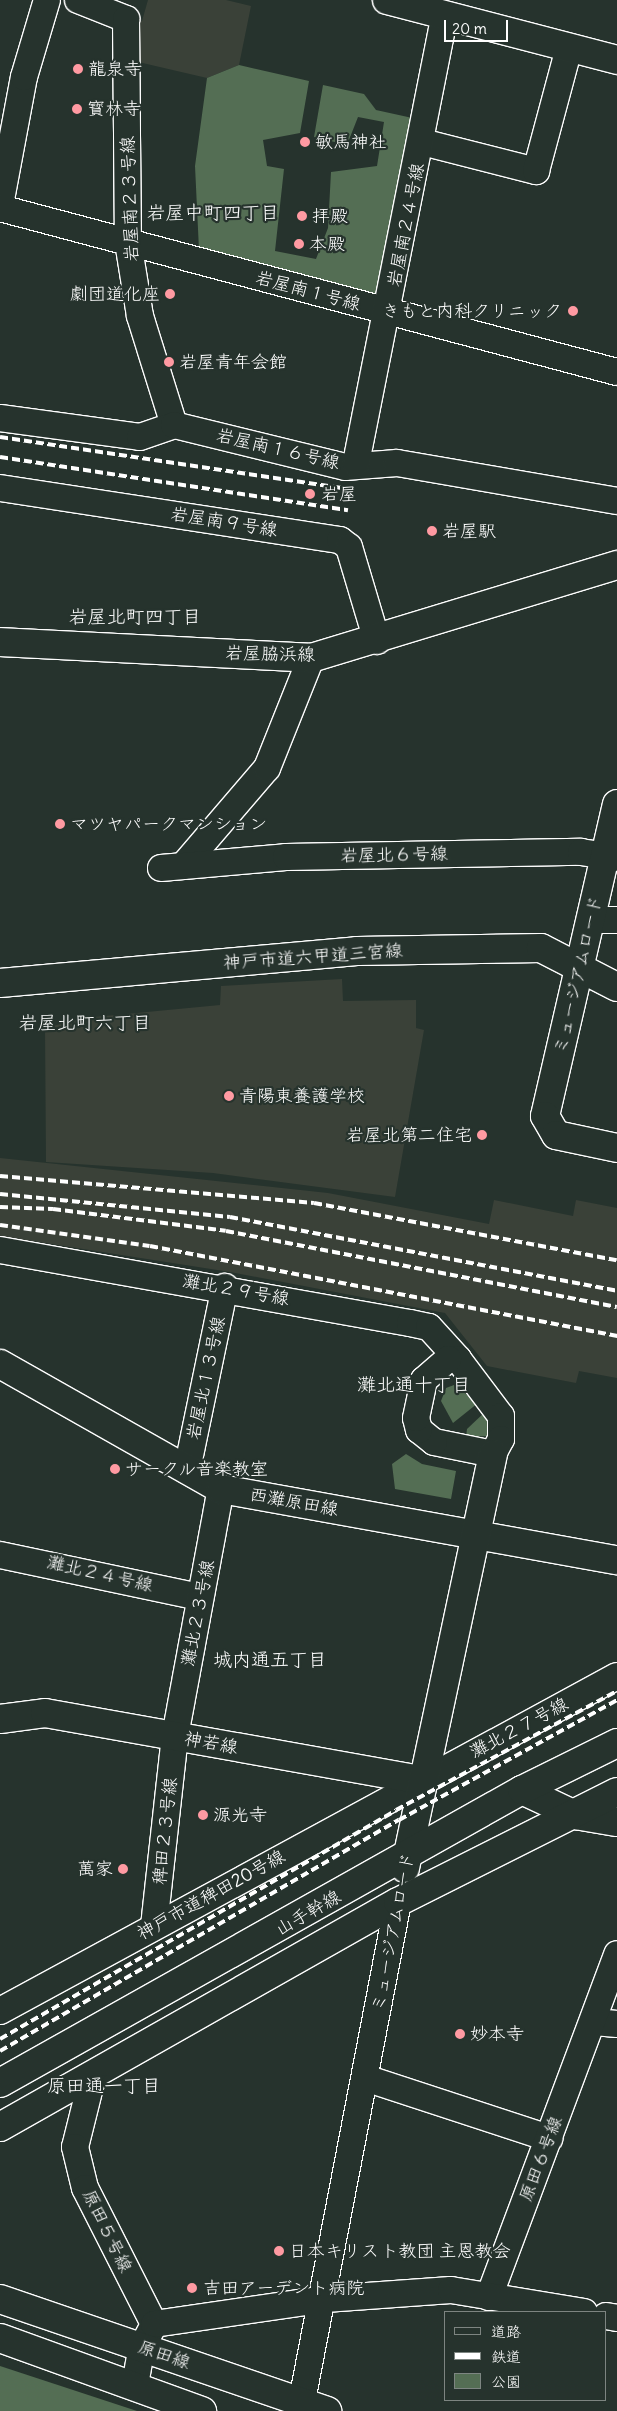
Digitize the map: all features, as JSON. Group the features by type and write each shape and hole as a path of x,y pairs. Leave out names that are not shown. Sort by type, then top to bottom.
{"main road":[{"path":"387,0 617,60"},
{"name":"岩屋脇浜線","path":"0,642 311,658 377,640 617,565"},
{"name":"ミュージアムロード","path":"617,804 605,920 582,966 545,1116 551,1131 563,1137 617,1148"},
{"name":"神戸市道六甲道三宮線","path":"0,983 357,951 541,948 582,966 617,987"},
{"name":"西灘原田線","path":"0,1364 222,1489 617,1560"},
{"name":"ミュージアムロード","path":"398,1902 422,1780 492,1454"},
{"name":"神若線","path":"0,1719 45,1713 422,1780"},
{"name":"山手幹線","path":"0,2083 408,1856 522,1790 617,1743"},
{"path":"522,1790 575,1815 617,1822"},
{"name":"山手幹線","path":"0,2127 398,1902 575,1815 617,1792"},
{"name":"原田線","path":"0,2299 148,2336 310,2408"},
{"path":"0,2338 135,2385 202,2411"}],"street":[{"path":"0,207 24,77 47,0"},
{"name":"岩屋南２３号線","path":"78,0 126,19 128,242 140,316 174,425"},
{"name":"岩屋南２４号線","path":"356,463 390,313 445,15"},
{"path":"422,142 536,171 569,48"},
{"name":"岩屋南１号線","path":"0,207 390,313 617,372"},
{"path":"0,418 140,437 174,425"},
{"name":"岩屋南１６号線","path":"174,425 345,467 356,463 397,463 617,501"},
{"name":"岩屋南９号線","path":"0,488 340,540 349,547 377,640"},
{"name":"岩屋北６号線","path":"311,658 267,768 172,867 286,857 581,852 611,857"},
{"name":"灘北２９号線","path":"0,1250 224,1287 429,1327 458,1359 502,1416 500,1439 492,1454"},
{"name":"岩屋北１３号線","path":"187,1470 224,1287"},
{"path":"458,1359 448,1359 424,1380 416,1424 434,1442 492,1454"},
{"name":"灘北２３号線","path":"175,1736 222,1489"},
{"name":"灘北２４号線","path":"0,1555 200,1597"},
{"name":"灘北２７号線","path":"422,1780 617,1676"},
{"name":"稗田２３号線","path":"154,1926 175,1736"},
{"name":"神戸市道稗田20号線","path":"0,2011 422,1780"},
{"name":"ミュージアムロード","path":"310,2408 304,2378 325,2299 398,1902"},
{"name":"原田６号線","path":"489,2297 550,2138 605,2023 617,1954"},
{"name":"原田５号線","path":"93,2075 75,2147 84,2188 148,2336"},
{"path":"365,2078 550,2138"},
{"path":"135,2385 148,2336 325,2299 451,2290 578,2311"}],"shaded area":[{"path":"148,0 226,0 251,6 239,65 207,78 134,61 132,21 142,21"},
{"name":"青陽東養護学校","path":"342,979 343,1001 416,1000 416,1028 424,1030 395,1197 213,1173 46,1162 45,1028 84,1018 220,1005 221,986"},
{"path":"0,1158 328,1193 489,1224 494,1200 573,1216 576,1200 617,1208 617,1378 579,1371 576,1383 487,1366 445,1313 230,1272 0,1236"}],"green space":[{"path":"239,65 309,81 300,133 263,140 267,166 284,169 275,251 316,259 328,228 331,172 377,166 384,122 358,117 347,145 314,137 323,85 364,94 376,110 417,119 377,301 199,250 195,166 207,78"},
{"path":"454,1385 478,1403 453,1423 441,1401 446,1388"},
{"path":"486,1411 490,1417 488,1436 466,1437 467,1429"},
{"path":"406,1454 422,1464 456,1471 451,1499 395,1489 392,1464"},
{"path":"0,2366 137,2411 0,2411"}],"railway":[{"path":"0,437 350,489"},
{"path":"0,457 348,510"},
{"path":"0,1176 314,1203 617,1260"},
{"path":"0,1194 230,1217 617,1291"},
{"path":"0,1207 53,1209 226,1231 617,1307"},
{"path":"0,1225 150,1246 617,1336"},
{"path":"0,2039 396,1810 617,1691"},
{"path":"0,2051 399,1820 617,1700"}],"place":[{"name":"龍泉寺","path":"78,69"},
{"name":"寳林寺","path":"77,109"},
{"name":"敏馬神社","path":"305,142"},
{"name":"拝殿","path":"302,216"},
{"name":"本殿","path":"299,244"},
{"name":"劇団道化座","path":"170,294"},
{"name":"きもと内科クリニック","path":"573,311"},
{"name":"岩屋青年会館","path":"169,362"},
{"name":"岩屋","path":"310,494"},
{"name":"岩屋駅","path":"432,531"},
{"name":"マツヤパークマンション","path":"60,824"},
{"name":"青陽東養護学校","path":"229,1096"},
{"name":"岩屋北第二住宅","path":"482,1135"},
{"name":"サークル音楽教室","path":"115,1469"},
{"name":"源光寺","path":"203,1815"},
{"name":"萬家","path":"123,1869"},
{"name":"妙本寺","path":"460,2034"},
{"name":"日本キリスト教団 主恩教会","path":"279,2251"},
{"name":"吉田アーデント病院","path":"192,2288"}],"district":[{"name":"岩屋中町四丁目","path":"213,213"},
{"name":"岩屋北町四丁目","path":"135,617"},
{"name":"岩屋北町六丁目","path":"85,1023"},
{"name":"灘北通十丁目","path":"414,1385"},
{"name":"城内通五丁目","path":"270,1660"},
{"name":"原田通一丁目","path":"104,2086"}]}
